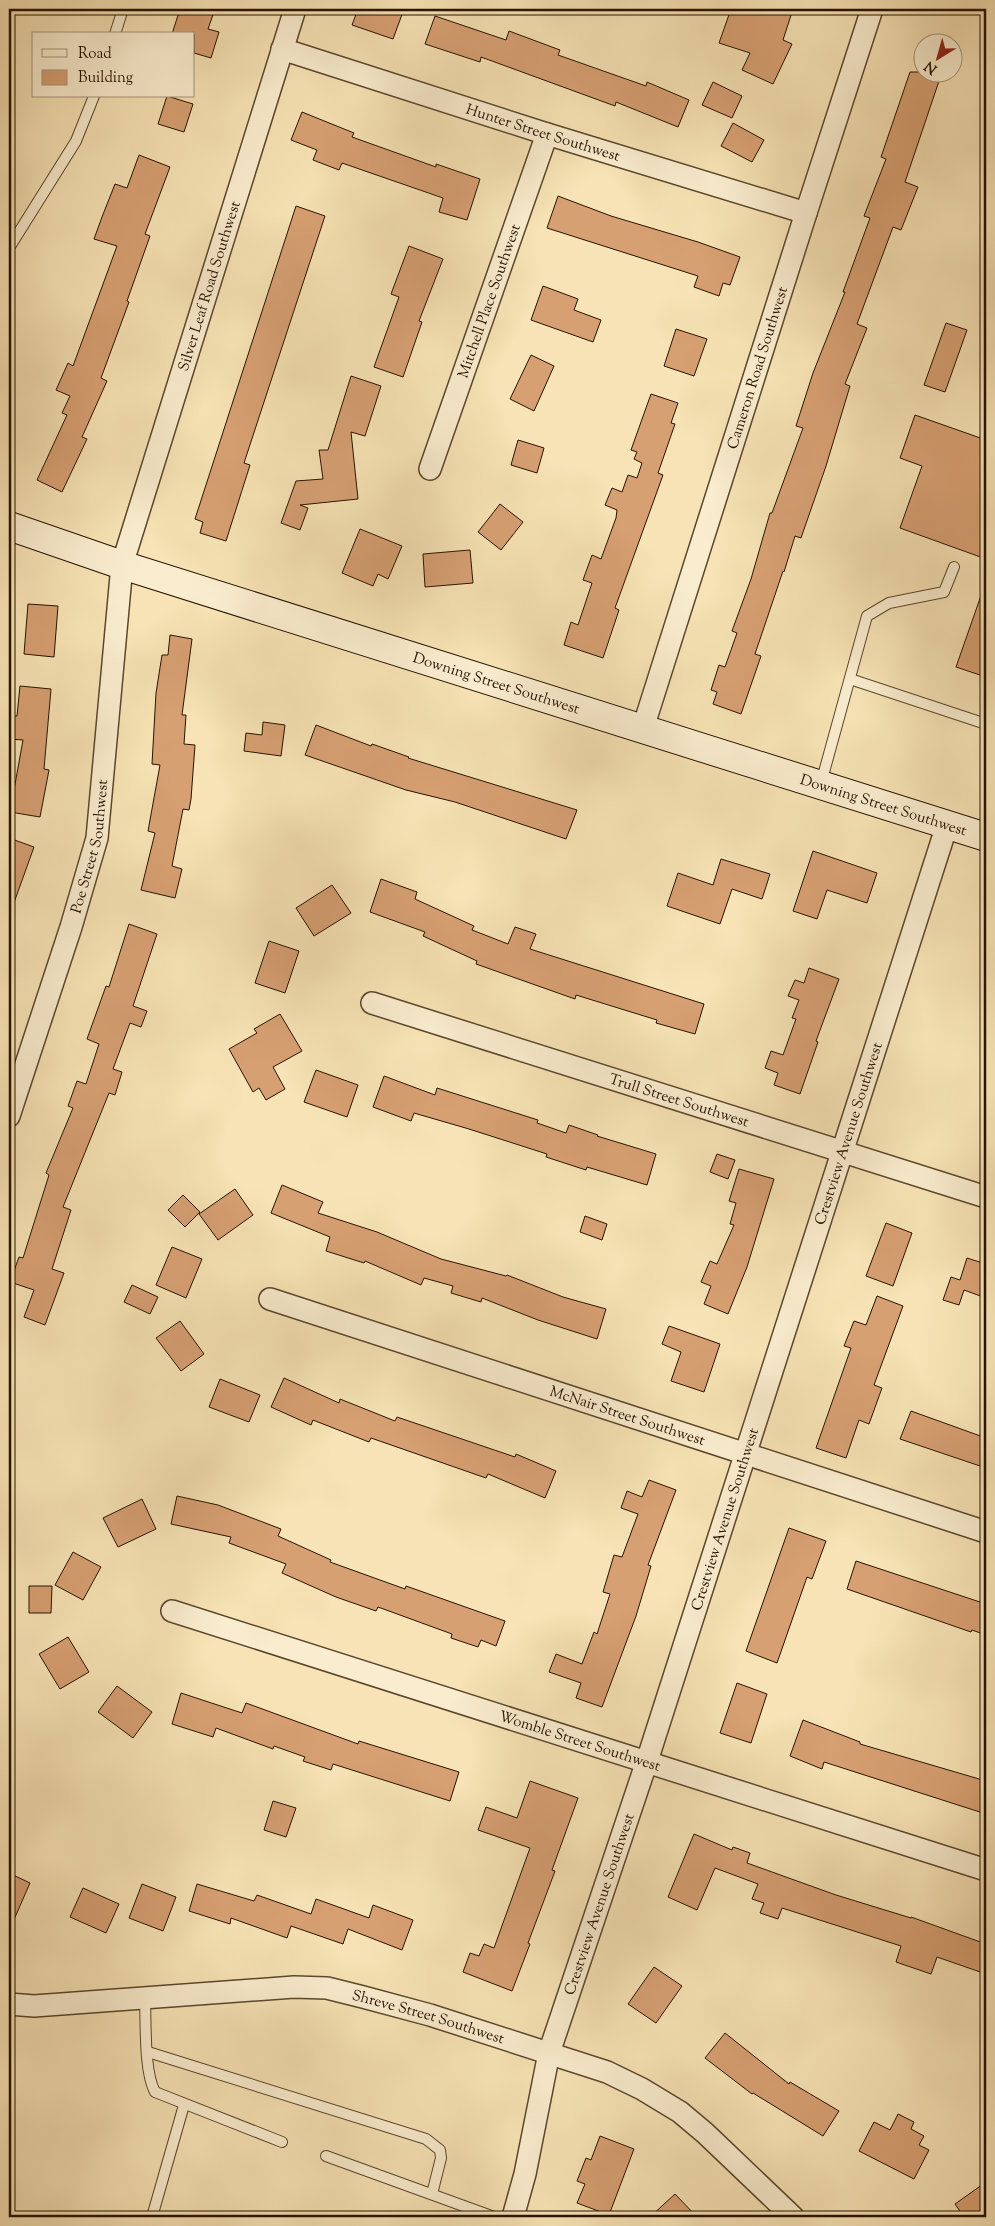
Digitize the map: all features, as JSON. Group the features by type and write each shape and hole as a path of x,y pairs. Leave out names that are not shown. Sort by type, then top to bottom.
{"street":[{"name":"Silver Leaf Road Southwest","path":"122,565 295,9"},
{"name":"Cameron Road Southwest","path":"643,728 872,9"},
{"name":"Hunter Street Southwest","path":"282,49 547,134 806,213"},
{"name":"Mitchell Place Southwest","path":"430,469 547,134"},
{"name":"Downing Street Southwest","path":"9,526 122,565 986,837"},
{"name":"Poe Street Southwest","path":"9,1116 71,927 97,838 122,565"},
{"name":"Crestview Avenue Southwest","path":"513,2217 525,2174 549,2053 647,1761 947,825"},
{"name":"Trull Street Southwest","path":"372,1003 986,1197"},
{"name":"McNair Street Southwest","path":"270,1299 986,1532"},
{"name":"Womble Street Southwest","path":"172,1611 986,1870"},
{"name":"Shreve Street Southwest","path":"9,2004 34,2006 145,1999 294,1986 327,1988 430,2016 549,2053 607,2072 642,2089 680,2112 705,2133 793,2217"}],"lane":[{"path":"116,32 123,9"},
{"path":"9,248 76,141 93,98"},
{"path":"820,784 867,616 889,603 944,592 954,567"},
{"path":"850,679 986,724"},
{"path":"145,1999 150,2084 155,2092 282,2142"},
{"path":"148,2052 426,2139 440,2150 441,2158 432,2194"},
{"path":"152,2217 184,2104"},
{"path":"326,2156 494,2217"}],"building":[{"path":"180,9 215,9 208,29 219,32 211,58 195,53 195,32 173,32"},
{"path":"358,9 404,9 393,39 352,25"},
{"path":"731,9 793,9 783,40 792,44 773,84 742,70 750,53 719,43"},
{"path":"435,16 506,40 509,31 560,50 558,55 646,86 647,82 689,100 678,127 616,102 615,106 481,57 480,62 425,44"},
{"path":"910,72 912,72 912,82 939,82 905,182 918,187 901,230 893,227 857,324 867,328 845,384 850,386 826,466 801,538 795,536 755,654 761,656 741,714 713,704 717,692 711,690 719,665 725,667 737,633 732,631 751,579 770,513 772,513 803,428 796,426 813,373 845,292 843,292 870,218 864,216 886,159 881,157"},
{"path":"713,82 742,96 732,118 702,105"},
{"path":"166,98 174,98 193,104 184,132 158,124"},
{"path":"302,112 354,133 352,137 436,167 436,164 480,179 467,220 439,212 443,198 342,163 339,170 313,160 317,150 291,140"},
{"path":"733,123 764,140 752,162 721,146"},
{"path":"139,155 170,167 145,234 150,236 127,301 129,302 101,378 107,381 82,437 87,439 62,492 37,480 67,415 62,413 70,396 56,390 68,363 73,366 117,246 94,239 115,184 127,188"},
{"path":"558,196 611,216 698,242 740,257 730,285 723,283 719,296 694,287 698,276 547,228"},
{"path":"296,206 325,216 244,463 250,465 226,541 200,533 203,522 195,519"},
{"path":"409,246 443,259 419,321 422,322 403,377 374,367 399,297 391,294"},
{"path":"543,286 578,299 574,310 601,320 593,342 531,320"},
{"path":"946,323 967,330 945,392 924,385"},
{"path":"676,329 707,339 694,376 664,366"},
{"path":"531,355 554,366 534,411 510,399"},
{"path":"351,376 381,386 365,436 351,432 358,499 300,505 308,508 300,530 281,523 296,481 323,479 319,450 328,450"},
{"path":"651,394 678,403 671,423 675,424 658,473 663,475 615,608 619,610 603,658 564,645 571,622 578,625 592,583 583,580 592,555 601,559 616,518 617,510 605,505 612,488 622,492 628,475 637,478 642,463 634,459 637,452 631,450"},
{"path":"915,415 986,440 986,559 900,528 922,466 900,458"},
{"path":"518,440 544,448 537,473 511,465"},
{"path":"500,504 523,522 501,550 478,532"},
{"path":"360,529 402,546 388,579 378,574 373,586 342,573"},
{"path":"470,550 473,583 425,587 423,554"},
{"path":"984,587 986,588 986,677 956,667"},
{"path":"28,604 58,606 54,657 24,654"},
{"path":"170,635 192,639 182,715 186,715 184,744 195,745 189,810 183,809 172,866 182,869 175,898 141,890 155,833 148,831 160,765 152,764 156,693 162,655 168,655"},
{"path":"20,686 51,689 44,769 49,770 40,817 10,812 23,740 9,739 9,716 17,716"},
{"path":"263,722 285,725 281,756 244,751 246,733 262,735"},
{"path":"316,725 371,746 372,744 408,758 577,810 566,839 455,802 406,790 305,755"},
{"path":"9,838 34,847 11,911 9,911"},
{"path":"813,851 877,873 867,903 827,890 817,919 793,911"},
{"path":"721,859 770,874 762,899 732,889 720,924 667,906 678,873 713,885"},
{"path":"381,879 417,892 415,899 474,926 472,930 508,944 515,927 536,934 530,949 704,1004 695,1034 656,1023 657,1020 576,995 575,999 476,964 477,961 423,936 425,932 370,912"},
{"path":"332,885 351,913 314,936 296,908"},
{"path":"129,924 157,934 133,1006 147,1011 141,1027 130,1023 113,1069 122,1072 115,1095 109,1093 63,1207 71,1210 52,1269 64,1273 45,1325 24,1317 34,1290 10,1282 19,1257 23,1258 49,1175 46,1173 73,1108 68,1106 77,1081 86,1084 99,1044 87,1039 106,986 109,987"},
{"path":"269,941 299,951 285,993 255,983"},
{"path":"809,968 839,979 816,1041 818,1042 800,1094 774,1085 778,1073 765,1068 771,1051 783,1055 796,1019 792,1018 799,1000 788,996 795,980 804,983"},
{"path":"280,1014 302,1051 273,1067 285,1089 266,1100 259,1088 253,1092 229,1049 257,1033 254,1029"},
{"path":"316,1070 358,1085 347,1117 304,1102"},
{"path":"384,1076 435,1095 437,1088 538,1120 537,1123 566,1133 569,1125 597,1136 656,1154 647,1185 587,1167 586,1170 546,1157 547,1154 414,1113 411,1121 373,1107"},
{"path":"717,1154 735,1160 728,1179 710,1172"},
{"path":"739,1169 774,1179 747,1267 728,1314 704,1304 711,1286 701,1282 710,1261 717,1264 734,1225 730,1224 736,1203 729,1201"},
{"path":"282,1185 323,1202 318,1213 377,1232 441,1259 507,1275 563,1297 606,1309 597,1339 538,1320 482,1298 481,1302 451,1293 453,1286 424,1278 421,1285 365,1261 364,1263 326,1251 330,1237 271,1213"},
{"path":"235,1189 253,1215 218,1240 199,1214"},
{"path":"183,1195 200,1212 185,1227 168,1210"},
{"path":"585,1216 607,1224 602,1240 580,1232"},
{"path":"886,1223 912,1233 893,1286 866,1276"},
{"path":"172,1247 202,1259 186,1298 156,1285"},
{"path":"967,1258 986,1264 986,1298 964,1290 959,1305 943,1300 951,1277 960,1280"},
{"path":"132,1285 158,1297 150,1314 124,1302"},
{"path":"877,1296 903,1306 874,1385 882,1388 869,1424 859,1420 846,1458 816,1448 851,1348 844,1346 854,1321 866,1325"},
{"path":"180,1321 204,1354 181,1371 156,1338"},
{"path":"669,1326 720,1344 704,1392 671,1381 681,1352 662,1344"},
{"path":"284,1378 339,1403 340,1399 395,1421 397,1417 515,1457 516,1454 556,1471 545,1498 488,1474 486,1478 371,1438 369,1442 313,1420 311,1425 271,1407"},
{"path":"220,1379 260,1395 249,1422 209,1407"},
{"path":"911,1411 986,1438 986,1468 900,1439"},
{"path":"649,1480 676,1490 648,1565 651,1566 636,1616 602,1707 576,1698 581,1683 549,1672 556,1654 582,1664 594,1632 597,1634 610,1594 603,1592 614,1555 622,1557 638,1514 621,1508 627,1491 642,1497"},
{"path":"177,1496 218,1505 281,1529 278,1536 331,1560 330,1562 405,1589 406,1586 505,1621 496,1646 481,1640 478,1647 451,1638 452,1634 378,1607 376,1611 336,1597 282,1573 286,1564 229,1543 231,1537 171,1524"},
{"path":"142,1499 156,1529 118,1547 103,1518"},
{"path":"789,1528 826,1541 812,1579 807,1577 777,1663 746,1651"},
{"path":"73,1552 101,1567 83,1600 55,1585"},
{"path":"856,1561 986,1604 986,1635 972,1630 971,1632 847,1589"},
{"path":"29,1586 52,1586 51,1613 29,1613"},
{"path":"68,1637 89,1672 60,1689 39,1654"},
{"path":"737,1683 767,1694 751,1743 720,1733"},
{"path":"117,1686 152,1712 133,1738 98,1712"},
{"path":"181,1693 242,1713 246,1703 358,1744 359,1741 459,1772 450,1801 333,1764 331,1770 303,1761 305,1757 274,1746 273,1749 216,1728 213,1737 172,1724"},
{"path":"803,1720 860,1742 860,1744 986,1781 986,1814 824,1762 822,1769 790,1756"},
{"path":"530,1781 578,1798 552,1870 555,1871 512,1991 463,1972 470,1953 479,1956 484,1944 494,1948 530,1848 478,1830 486,1807 517,1818"},
{"path":"273,1801 296,1808 286,1837 264,1830"},
{"path":"694,1834 732,1850 733,1847 750,1853 747,1863 836,1895 911,1917 986,1944 986,1974 937,1957 931,1974 896,1962 901,1946 782,1908 778,1919 760,1913 764,1903 752,1899 758,1884 715,1868 697,1910 668,1897"},
{"path":"9,1873 30,1883 9,1931"},
{"path":"142,1884 176,1897 163,1931 129,1918"},
{"path":"197,1884 254,1901 257,1895 311,1914 316,1899 369,1918 373,1905 413,1920 402,1950 348,1929 343,1944 291,1926 287,1938 231,1918 230,1924 189,1911"},
{"path":"83,1888 119,1904 106,1933 70,1917"},
{"path":"654,1967 682,1986 656,2023 628,2004"},
{"path":"725,2033 789,2084 790,2082 839,2111 823,2136 752,2094 705,2058"},
{"path":"898,2114 914,2122 911,2129 924,2136 919,2145 929,2150 914,2179 859,2151 874,2122 890,2130"},
{"path":"600,2136 634,2149 609,2215 577,2203 585,2184 577,2181 586,2158 591,2160"},
{"path":"986,2182 986,2217 964,2217 955,2204"},
{"path":"675,2194 697,2217 650,2217"}]}
